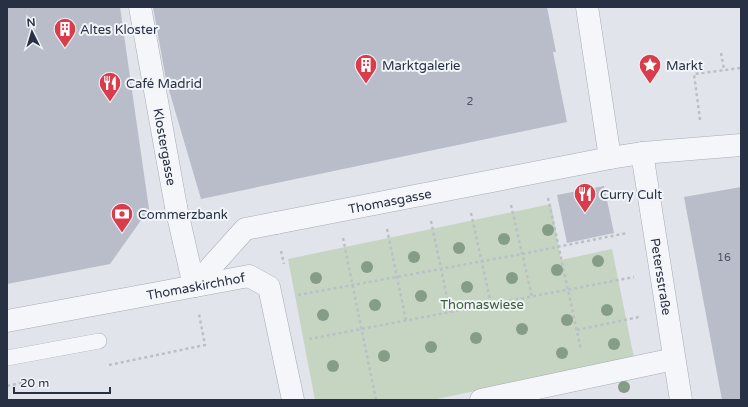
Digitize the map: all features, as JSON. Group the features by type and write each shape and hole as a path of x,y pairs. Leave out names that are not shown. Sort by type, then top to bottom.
{"street":[{"name":"Klostergasse","path":"140,7 176,207 194,286"},
{"path":"587,7 610,158 642,153 741,145"},
{"name":"Petersstraße","path":"642,153 681,400"},
{"name":"Thomasgasse","path":"194,286 245,229 610,158"},
{"name":"Thomaskirchhof","path":"7,321 249,276 269,287 293,400"},
{"path":"481,400 674,359"}],"lane":[{"path":"7,358 98,341"}],"path":[{"path":"722,53 724,69"},
{"path":"697,91 694,74 741,68"},
{"path":"550,205 587,378"},
{"path":"512,211 532,296"},
{"path":"473,222 491,304"},
{"path":"295,296 522,254 654,227"},
{"path":"432,228 450,312"},
{"path":"388,236 406,320"},
{"path":"344,246 376,400"},
{"path":"304,340 660,271"},
{"path":"106,365 205,345 194,286"},
{"path":"577,330 667,312"},
{"path":"7,386 37,379"}],"green space":[{"name":"Thomaswiese","path":"551,204 561,260 612,249 634,358 432,400 315,400 288,259"}],"building":[{"path":"7,7 120,7 149,209 110,264 7,284"},
{"name":"Marktgalerie","path":"153,7 547,7 556,52 553,52 567,122 201,199 166,80"},
{"name":"Curry Cult","path":"604,186 614,233 567,243 557,195"},
{"path":"741,187 741,400 722,400 684,197"}],"place":[{"name":"Altes Kloster","path":"65,48"},
{"name":"Marktgalerie","path":"366,84"},
{"name":"Markt","path":"650,84"},
{"name":"Café Madrid","path":"110,102"},
{"name":"Curry Cult","path":"585,214"},
{"name":"Commerzbank","path":"122,234"}]}
